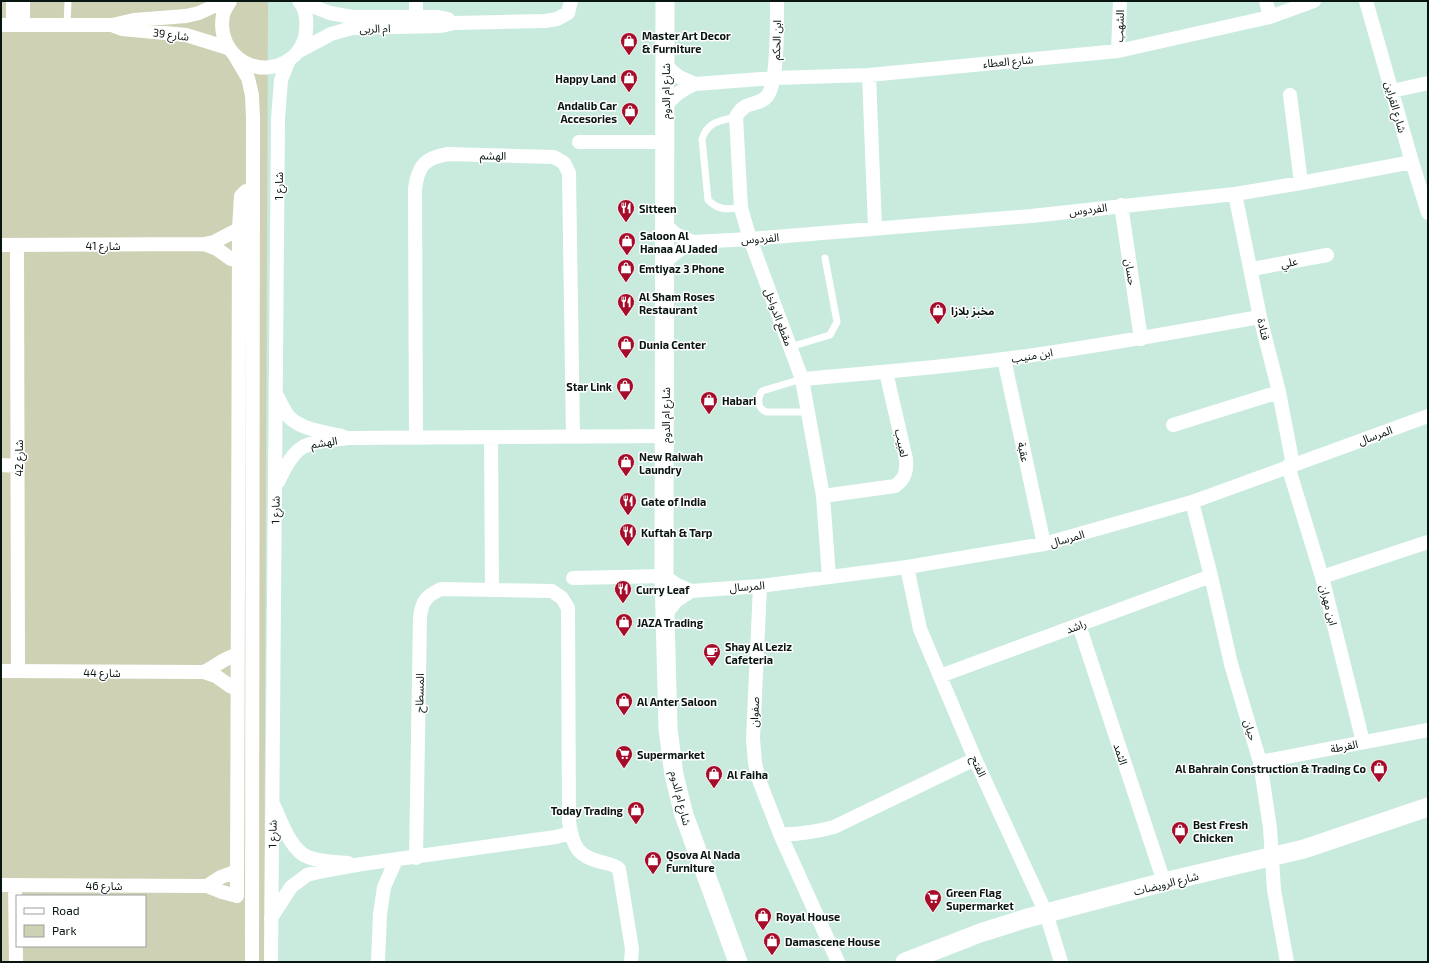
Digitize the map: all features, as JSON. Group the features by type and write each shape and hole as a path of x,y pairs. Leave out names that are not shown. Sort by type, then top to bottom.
{"street":[{"path":"12,25 13,1"},
{"path":"12,25 23,1"},
{"name":"شارع 39","path":"12,25 112,25 134,20 186,16 199,13 225,1"},
{"name":"شارع 1","path":"230,1 223,14 222,31 232,52 248,78 252,95 252,962"},
{"path":"416,1 416,17"},
{"name":"ام الربى","path":"232,52 247,64 261,68 276,66 331,34 352,28 441,26 455,23 545,21 557,19 568,13 571,1"},
{"name":"شارع ام الدوم","path":"665,1 664,576 668,729 674,776 680,802 690,834 738,962"},
{"name":"ابن الحكم","path":"774,78 777,1"},
{"name":"الشهب","path":"1118,51 1120,1"},
{"path":"1266,1 1270,17"},
{"name":"شارع العطاء","path":"665,108 674,96 695,84 774,78 869,75 1118,51 1270,17 1314,1"},
{"name":"شارع القراين","path":"1366,1 1428,213"},
{"name":"شارع 1","path":"271,962 279,97 281,80 306,36 307,18 300,2"},
{"name":"ام الربى","path":"300,2 330,13 352,17 444,18 455,23"},
{"name":"شارع 39","path":"112,25 122,29 186,35 232,52"},
{"path":"665,65 679,77 695,84"},
{"path":"869,75 875,228"},
{"path":"736,117 740,109 747,105 763,101 768,95 774,78"},
{"path":"1392,91 1428,83"},
{"path":"1290,95 1301,184"},
{"name":"مقطع الدواخل","path":"736,117 741,208 750,239 802,379 823,496 829,576"},
{"path":"579,142 665,142"},
{"name":"الهشم","path":"416,438 415,189 417,176 424,164 434,157 448,154 554,157 564,163 569,173 572,437"},
{"name":"الفردوس","path":"664,264 678,251 693,242 750,239 1031,216 1121,205 1235,194 1301,184 1412,162"},
{"path":"207,886 221,877 237,870 238,260 240,196 246,191 253,191"},
{"name":"قتادة","path":"1235,194 1252,269 1260,317 1279,392 1291,466 1322,577"},
{"name":"حسان","path":"1121,205 1141,339"},
{"path":"664,224 678,235 693,242"},
{"name":"شارع 41","path":"1,245 204,244 214,242 239,229"},
{"name":"شارع 41","path":"204,244 217,249 231,259 238,260"},
{"name":"شارع 42","path":"17,245 18,671"},
{"name":"علي","path":"1252,269 1327,255"},
{"name":"ابن منيب","path":"802,379 886,372 1004,359 1141,339 1260,317"},
{"name":"عقبة","path":"1004,359 1044,544"},
{"name":"لعبيب","path":"823,496 895,486 901,482 907,468 906,459 886,372"},
{"path":"1173,425 1279,392"},
{"name":"الهشم","path":"277,395 289,416 295,421 311,428 348,438"},
{"name":"المرسال","path":"691,591 760,586 907,567 1044,544 1192,502 1428,416"},
{"name":"الهشم","path":"275,488 288,461 294,453 304,445 313,442 348,438 665,436"},
{"path":"491,437 492,589"},
{"path":"1,465 18,466"},
{"name":"حيان","path":"1192,502 1231,664 1260,762 1270,828 1274,890 1287,962"},
{"name":"ابن مهران","path":"1363,742 1322,577 1428,542"},
{"name":"الفتح","path":"907,567 920,629 975,759 1046,913 1061,962"},
{"path":"573,578 664,576 677,585 691,591"},
{"name":"راشد","path":"940,676 1211,576"},
{"name":"صفوان","path":"760,586 753,739 755,763 759,780 780,834 838,962"},
{"name":"المسطاح","path":"416,858 420,618 422,605 430,595 441,589 552,591 562,598 568,608 570,833 579,852 587,858 614,865 619,869 632,949 631,962"},
{"path":"665,616 677,600 691,591"},
{"name":"الثمد","path":"1079,625 1164,882"},
{"name":"شارع 44","path":"204,672 219,665 229,657 237,655"},
{"name":"شارع 44","path":"1,671 204,672 216,676 237,690"},
{"name":"القرطة","path":"1260,762 1428,730"},
{"path":"780,834 794,835 811,833 834,827 975,759"},
{"path":"272,800 294,846 306,857 318,860 362,864"},
{"name":"شارع الرويضات","path":"905,962 980,933 1046,913 1164,882 1272,857 1326,842 1428,807"},
{"path":"271,919 290,887 307,875 362,864 416,858 556,837 570,833"},
{"path":"378,962 380,914 384,887 396,860"},
{"name":"شارع 46","path":"1,885 207,886 237,896 237,870"},
{"path":"15,885 16,962"}],"lane":[{"path":"67,25 68,1"},
{"path":"736,117 711,124 705,131 702,139 708,200 714,206 721,209 741,208"},
{"path":"790,347 830,335 837,322 825,258"},
{"path":"802,379 762,391 759,397 759,404 760,408 767,412 808,412"}],"green space":[{"path":"1,1 268,1 264,962 1,962"}],"place":[{"name":"Master Art Decor & Furniture","path":"629,56"},
{"name":"Happy Land","path":"629,93"},
{"name":"Andalib Car Accesories","path":"630,126"},
{"name":"Sitteen","path":"626,223"},
{"name":"Saloon Al Hanaa Al Jaded","path":"627,256"},
{"name":"Emtiyaz 3 Phone","path":"626,283"},
{"name":"Al Sham Roses Restaurant","path":"626,317"},
{"name":"مخبز بلازا","path":"938,325"},
{"name":"Dunia Center","path":"626,359"},
{"name":"Star Link","path":"625,401"},
{"name":"Habari","path":"709,415"},
{"name":"New Raiwah Laundry","path":"626,477"},
{"name":"Gate of India","path":"628,516"},
{"name":"Kuftah & Tarp","path":"628,547"},
{"name":"Curry Leaf","path":"623,604"},
{"name":"JAZA Trading","path":"624,637"},
{"name":"Shay Al Leziz Cafeteria","path":"712,667"},
{"name":"Al Anter Saloon","path":"624,716"},
{"name":"Supermarket","path":"624,769"},
{"name":"Al Bahrain Construction & Trading Co","path":"1379,783"},
{"name":"Al Faiha","path":"714,789"},
{"name":"Today Trading","path":"636,825"},
{"name":"Best Fresh Chicken","path":"1180,845"},
{"name":"Qsova Al Nada Furniture","path":"653,875"},
{"name":"Green Flag Supermarket","path":"933,913"},
{"name":"Royal House","path":"763,931"},
{"name":"Damascene House","path":"772,956"}]}
